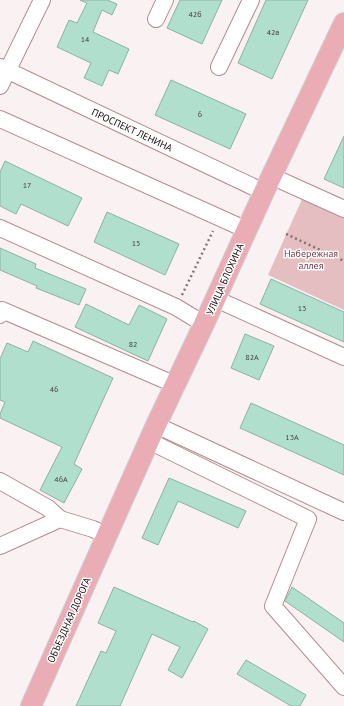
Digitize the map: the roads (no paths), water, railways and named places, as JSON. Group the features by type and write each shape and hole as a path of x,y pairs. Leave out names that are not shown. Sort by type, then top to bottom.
{"main road":[{"name":"УЛИЦА БЛОХИНА","path":"106,535 216,299 267,184 343,28"},
{"name":"ОБЪЕЗДНАЯ ДОРОГА","path":"31,706 106,535"}],"street":[{"path":"0,86 4,69 42,0"},
{"path":"156,19 165,0"},
{"path":"219,67 252,0"},
{"name":"ПРОСПЕКТ ЛЕНИНА","path":"4,69 267,184 344,209"},
{"path":"0,119 247,230"},
{"path":"0,228 176,307 204,324"},
{"path":"216,299 344,357"},
{"path":"0,315 2,310 176,385"},
{"path":"153,433 344,512"},
{"path":"153,433 308,519 273,606 344,687"},
{"path":"0,481 48,508 60,520 93,529 106,535"},
{"path":"0,546 60,520"}],"park label":[{"name":"Набережная аллея","path":"311,258"}]}
